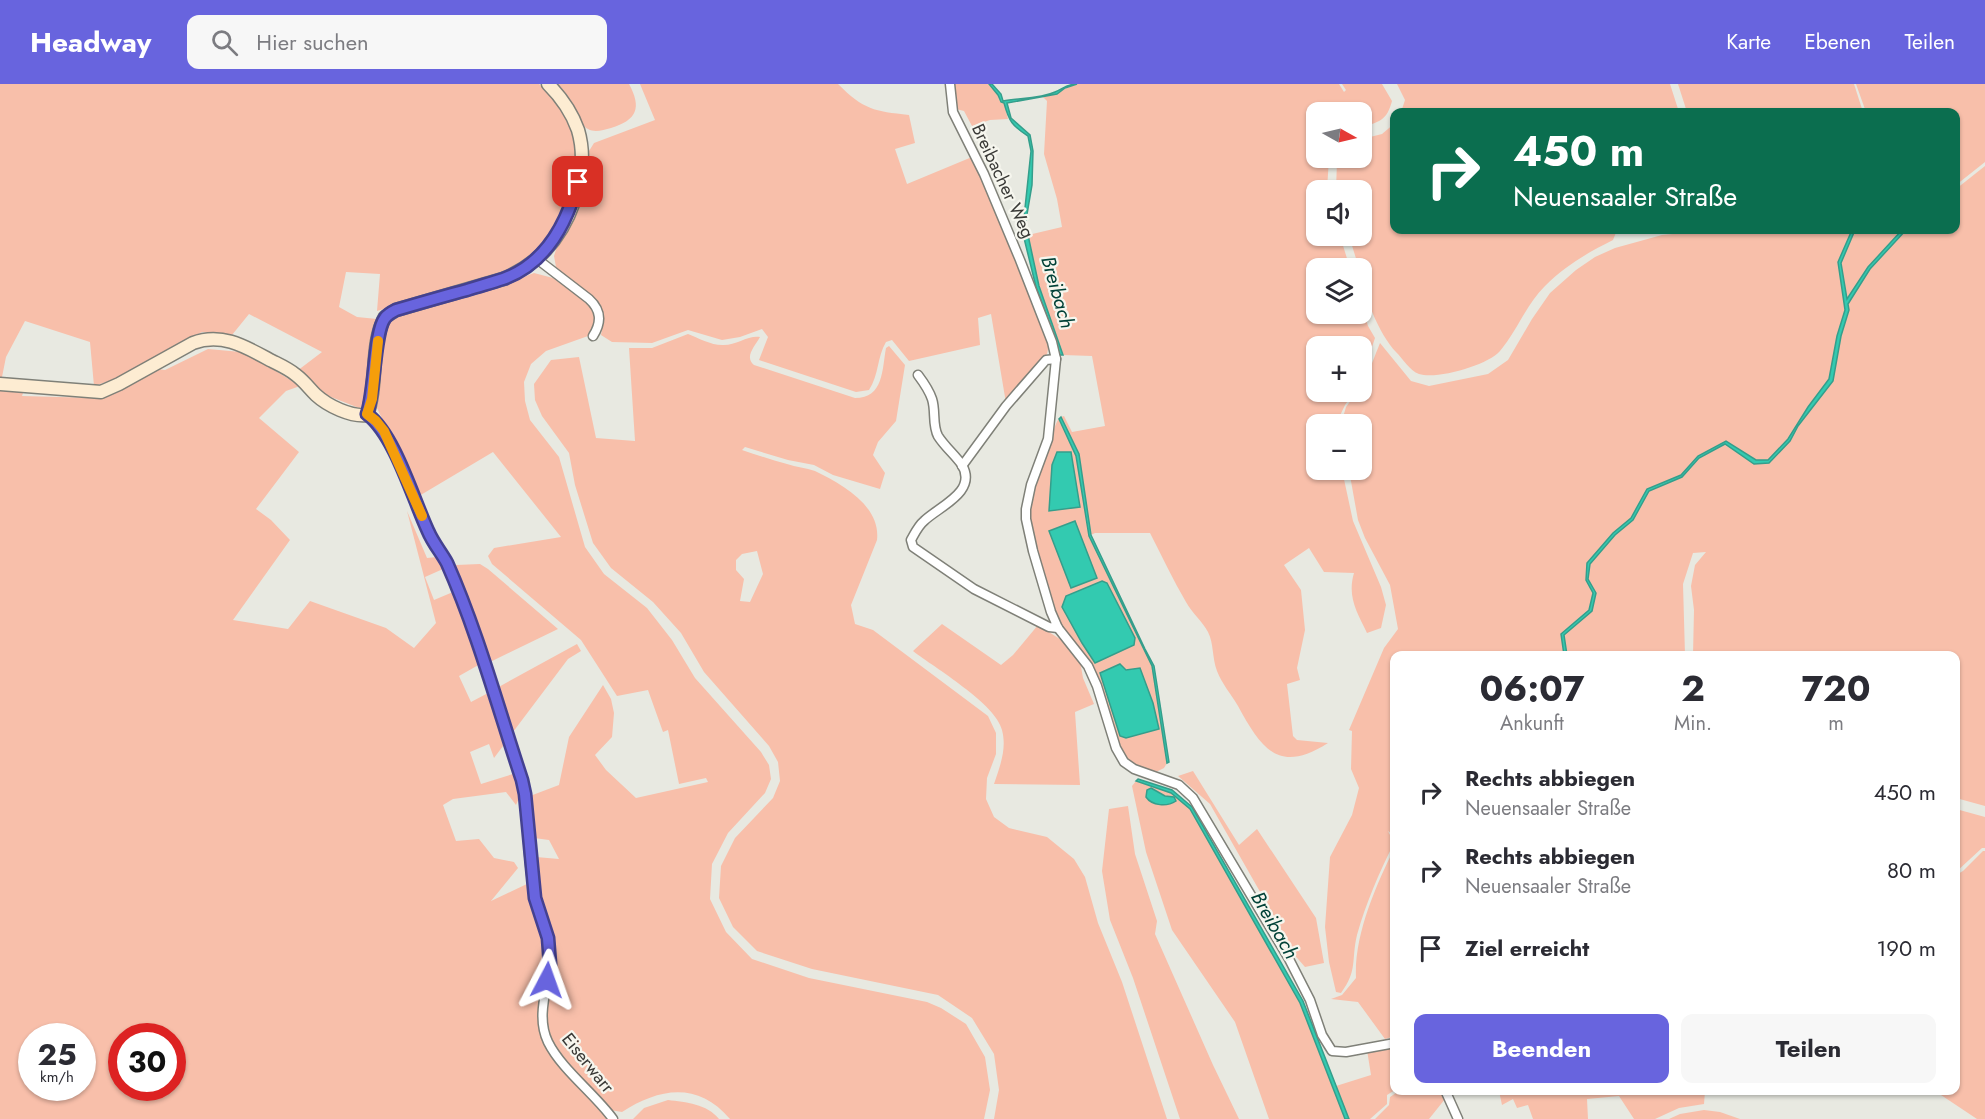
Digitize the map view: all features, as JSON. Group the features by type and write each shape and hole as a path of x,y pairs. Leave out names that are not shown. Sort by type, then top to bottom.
{"street":[{"path":"0,384 101,392 193,343 216,338 243,345 295,374 316,395 335,407 354,415 367,414 372,399 379,334 385,317 396,310 517,273 537,259 553,240 566,219 575,195 580,169 580,142 566,106 548,84"},
{"name":"Breibacher Weg","path":"950,84 952,112 984,174 1052,342 1056,359 1048,439 1028,497 1026,519 1043,587 1058,628 1088,666 1097,686 1116,748 1124,762 1134,769 1179,785 1193,798 1289,959 1310,1000 1326,1044 1332,1051 1346,1052 1390,1044"},
{"path":"537,259 597,307 600,318 598,329 593,336"},
{"path":"962,466 1006,406 1046,360 1056,359"},
{"path":"918,375 933,401 938,435 962,466 964,479 960,492 925,520 911,540 913,547 982,594 1050,627 1058,628"},
{"name":"Eiserwarr","path":"367,414 384,431 428,532 446,562 481,652 522,780 535,898 548,938 550,964 544,996 543,1020 547,1040 556,1054 613,1119"},
{"path":"1447,1095 1458,1119"}],"shaded area":[{"path":"0,84 539,84 559,104 568,119 575,140 576,162 573,184 566,205 542,243 526,259 496,277 377,311 380,274 346,272 339,307 357,317 377,319 369,391 363,406 359,408 326,395 297,371 322,352 249,314 232,335 202,332 118,378 94,386 90,342 25,321 6,357 2,377 0,377"},
{"path":"557,84 629,84 635,100 635,112 632,117 620,125 602,130 591,130 582,123 565,92"},
{"path":"640,84 838,84 870,108 909,115 915,143 895,149 907,184 972,157 982,176 1049,344 1047,354 1006,403 991,314 978,318 980,345 909,361 892,340 886,342 869,390 856,392 759,360 768,337 762,329 740,337 722,340 688,330 652,343 612,342 601,335 604,317 599,303 556,267 554,256 586,156 594,143 655,120"},
{"path":"954,84 989,84 998,95 999,100 1004,103 1008,119 990,120 972,126 964,111 956,109"},
{"path":"989,84 992,84 1001,94 1003,101 1043,96 1068,85 1077,84 1057,94 1007,103 1011,118 1030,135 1033,151 1032,185 1023,227 1031,151 1028,136 1012,122 1004,103"},
{"path":"1077,84 1339,84 1344,92 1346,90 1342,84 1382,84 1392,101 1385,116 1372,124 1372,102 1306,102 1306,168 1328,168 1328,180 1306,180 1306,246 1343,246 1347,258 1306,258 1306,324 1367,324 1375,338 1372,347 1372,336 1306,336 1306,402 1347,402 1341,414 1306,414 1306,480 1344,480 1353,521 1381,587 1386,605 1381,628 1367,633 1352,597 1354,573 1324,572 1309,548 1284,565 1301,590 1305,630 1297,668 1300,680 1287,684 1293,736 1297,740 1328,743 1311,752 1284,757 1274,753 1255,735 1219,676 1208,632 1186,602 1150,533 1095,533 1091,535 1079,454 1061,417 1064,416 1072,432 1105,426 1092,356 1063,355 1039,286 1028,235 1062,227 1057,199 1044,154 1047,101 1043,97"},
{"path":"1397,84 1670,84 1678,108 1402,108 1405,100"},
{"path":"1678,84 1854,84 1862,108 1686,108"},
{"path":"1856,84 1985,84 1985,162 1960,182 1960,108 1865,108"},
{"path":"1390,127 1390,234 1615,234 1613,240 1577,260 1545,286 1532,301 1512,335 1494,356 1462,370 1438,375 1419,374 1410,368 1384,335 1372,311 1372,258 1356,258 1352,246 1372,246 1372,180 1336,180 1337,168 1372,168 1372,136 1382,134"},
{"path":"1985,166 1985,806 1960,799 1960,651 1693,651 1694,610 1691,586 1695,565 1706,552 1693,553 1683,584 1685,651 1566,651 1564,635 1592,611 1596,593 1588,579 1590,564 1615,535 1633,520 1649,491 1682,477 1699,458 1726,444 1755,464 1769,462 1790,441 1798,426 1833,381 1841,336 1849,311 1848,304 1870,269 1902,234 1960,234 1960,186"},
{"path":"1673,234 1850,234 1838,262 1845,310 1837,336 1829,379 1788,439 1768,460 1756,460 1726,441 1698,456 1681,475 1647,489 1631,518 1613,533 1587,563 1586,580 1593,593 1589,609 1561,634 1563,651 1390,651 1390,832 1388,831 1390,851 1373,888 1357,935 1350,978 1341,993 1336,992 1329,962 1325,927 1330,857 1352,815 1359,788 1351,769 1352,731 1349,730 1384,648 1398,629 1390,585 1358,520 1351,480 1372,480 1372,414 1344,414 1346,407 1350,402 1372,402 1372,363 1380,343 1411,381 1429,386 1488,374 1508,360 1550,293 1576,270 1595,257 1615,248"},
{"path":"1850,234 1853,234 1841,263 1847,299 1868,267 1898,234 1902,234 1870,269 1848,304 1849,310 1841,336 1833,381 1798,426 1790,441 1769,463 1754,464 1725,444 1699,458 1682,477 1649,491 1633,520 1615,535 1590,564 1588,579 1596,593 1592,611 1564,635 1566,651 1563,651 1561,634 1589,610 1593,593 1586,580 1587,563 1613,533 1631,518 1647,489 1681,475 1698,456 1726,441 1756,460 1768,460 1788,439 1829,379 1837,336 1845,310 1838,262"},
{"path":"1853,234 1898,234 1868,267 1847,300 1841,263"},
{"path":"1028,235 1039,286 1063,355 1059,355 1036,287 1024,238"},
{"path":"534,273 553,278 590,304 596,314 595,324 588,336 546,351 531,364 524,382 525,401 530,420 559,457 585,547 604,574 647,608 672,640 695,678 761,752 769,765 771,779 765,793 728,833 712,864 710,899 726,932 752,959 809,978 927,1002 966,1024 985,1057 990,1090 984,1119 730,1119 705,1098 678,1092 650,1098 622,1112 610,1110 556,1048 548,1021 553,957 551,939 539,893 536,857 559,859 549,840 534,838 530,796 559,785 569,737 603,685 611,699 614,713 612,737 595,755 606,770 636,798 708,782 706,778 679,784 668,730 663,732 648,690 617,696 581,640 492,564 488,556 494,548 561,537 493,452 419,496 377,408 383,334 389,322 400,315 479,294"},
{"path":"688,334 720,345 760,337 750,355 754,365 855,398 864,397 876,388 882,373 886,348 889,346 905,365 896,421 878,442 873,455 885,473 880,489 833,475 814,465 745,447 742,450 826,476 858,498 873,517 877,528 877,540 851,605 855,624 873,630 988,716 996,733 996,754 987,778 986,799 994,817 1009,828 1047,837 1074,859 1085,877 1098,923 1122,982 1167,1119 994,1119 999,1090 994,1054 972,1018 938,995 812,969 757,951 733,927 719,898 721,866 735,838 773,798 780,781 778,762 769,746 704,672 681,633 653,602 611,568 593,543 575,485 569,453 542,416 535,400 534,384 551,360 579,357 596,438 635,441 629,348 652,348","holes":["757,551 763,574 750,602 740,601 744,579 736,570 736,560 742,554"]},
{"path":"208,349 241,352 249,354 300,386 286,391 259,418 299,452 256,509 271,520 290,540 233,620 288,629 310,601 386,628 414,648 436,623 407,511 427,558 437,557 443,569 425,577 434,600 453,592 482,663 459,676 471,702 490,692 506,742 494,758 489,744 470,752 481,784 516,773 522,791 516,805 506,792 453,799 443,805 456,841 479,839 494,858 514,862 518,868 491,901 529,883 544,940 546,963 540,999 540,1023 577,1083 608,1119 0,1119 0,390 24,390 22,396 96,398 157,369 165,370"},
{"path":"1061,417 1079,454 1091,535 1154,666 1169,762 1167,763 1152,666 1089,536 1076,456 1059,419"},
{"path":"1059,419 1076,456 1089,536 1152,666 1167,763 1164,768 1156,772 1137,765 1122,751 1113,731 1097,675 1057,617 1041,570 1030,511 1034,491","holes":["1102,581 1134,645 1096,662 1082,643 1062,607 1066,596","1140,669 1153,703 1159,729 1120,735 1100,673"]},
{"path":"1057,452 1071,452 1080,507 1049,511 1052,465"},
{"path":"1075,521 1097,578 1071,588 1049,531"},
{"path":"480,564 558,629 488,663 480,636 453,570 456,565"},
{"path":"1102,581 1107,583 1135,638 1134,645 1095,663 1062,607 1066,596"},
{"path":"942,624 1001,665 1013,655 1038,625 1066,643 1080,661 1083,678 1094,704 1075,712 1080,785 994,784 1004,744 1002,730 997,720 977,698 913,651"},
{"path":"577,644 581,651 568,659 510,736 495,689"},
{"path":"1120,664 1126,670 1140,668 1153,703 1159,729 1126,738 1120,736 1100,673"},
{"path":"1193,771 1239,845 1257,829 1316,918 1324,963 1305,967 1291,951 1279,925 1210,804 1178,776"},
{"path":"1138,779 1172,790 1192,807 1303,1001 1349,1119 1345,1119 1300,1003 1190,809 1171,793 1136,781"},
{"path":"1136,781 1171,793 1190,809 1300,1003 1345,1119 1269,1119 1235,1022 1172,930 1146,852 1132,786"},
{"path":"1151,788 1165,796 1174,797 1176,801 1164,805 1152,802 1146,797 1147,790"},
{"path":"1128,806 1135,854 1157,921 1155,934 1239,1119 1180,1119 1133,978 1110,920 1102,871 1109,809"},
{"path":"1960,810 1985,817 1985,848 1982,848 1960,868"},
{"path":"1985,851 1985,1119 1977,1119 1941,1095 1960,1095 1960,873"},
{"path":"1390,858 1390,1038 1385,1039 1358,1002 1331,999 1342,995 1356,978 1356,962 1362,928"},
{"path":"1390,1047 1390,1093 1387,1095 1387,1104 1370,1119 1349,1119 1336,1086 1371,1075 1367,1050"},
{"path":"1393,1095 1443,1095 1445,1099 1429,1119 1375,1119 1389,1105 1390,1097"},
{"path":"1500,1095 1705,1095 1704,1104 1679,1108 1655,1119 1634,1119 1619,1096 1587,1099 1588,1119 1533,1119 1528,1105 1517,1108 1513,1099 1502,1105"},
{"path":"668,1100 702,1107 719,1119 633,1119 644,1108"},
{"path":"1704,1110 1720,1112 1740,1119 1669,1119 1680,1114"}],"slow traffic":[{"path":"378,341 372,399 367,414 384,431 422,516"}],"route":[{"path":"547,980 550,964 548,938 535,898 522,780 481,652 446,562 428,532 384,431 367,414 372,399 379,334 385,317 396,310 503,279 527,267 537,259 559,231 571,207 578,182"}],"water label":[{"name":"Breibach","path":"1058,292"},
{"name":"Breibach","path":"1275,925"}]}
